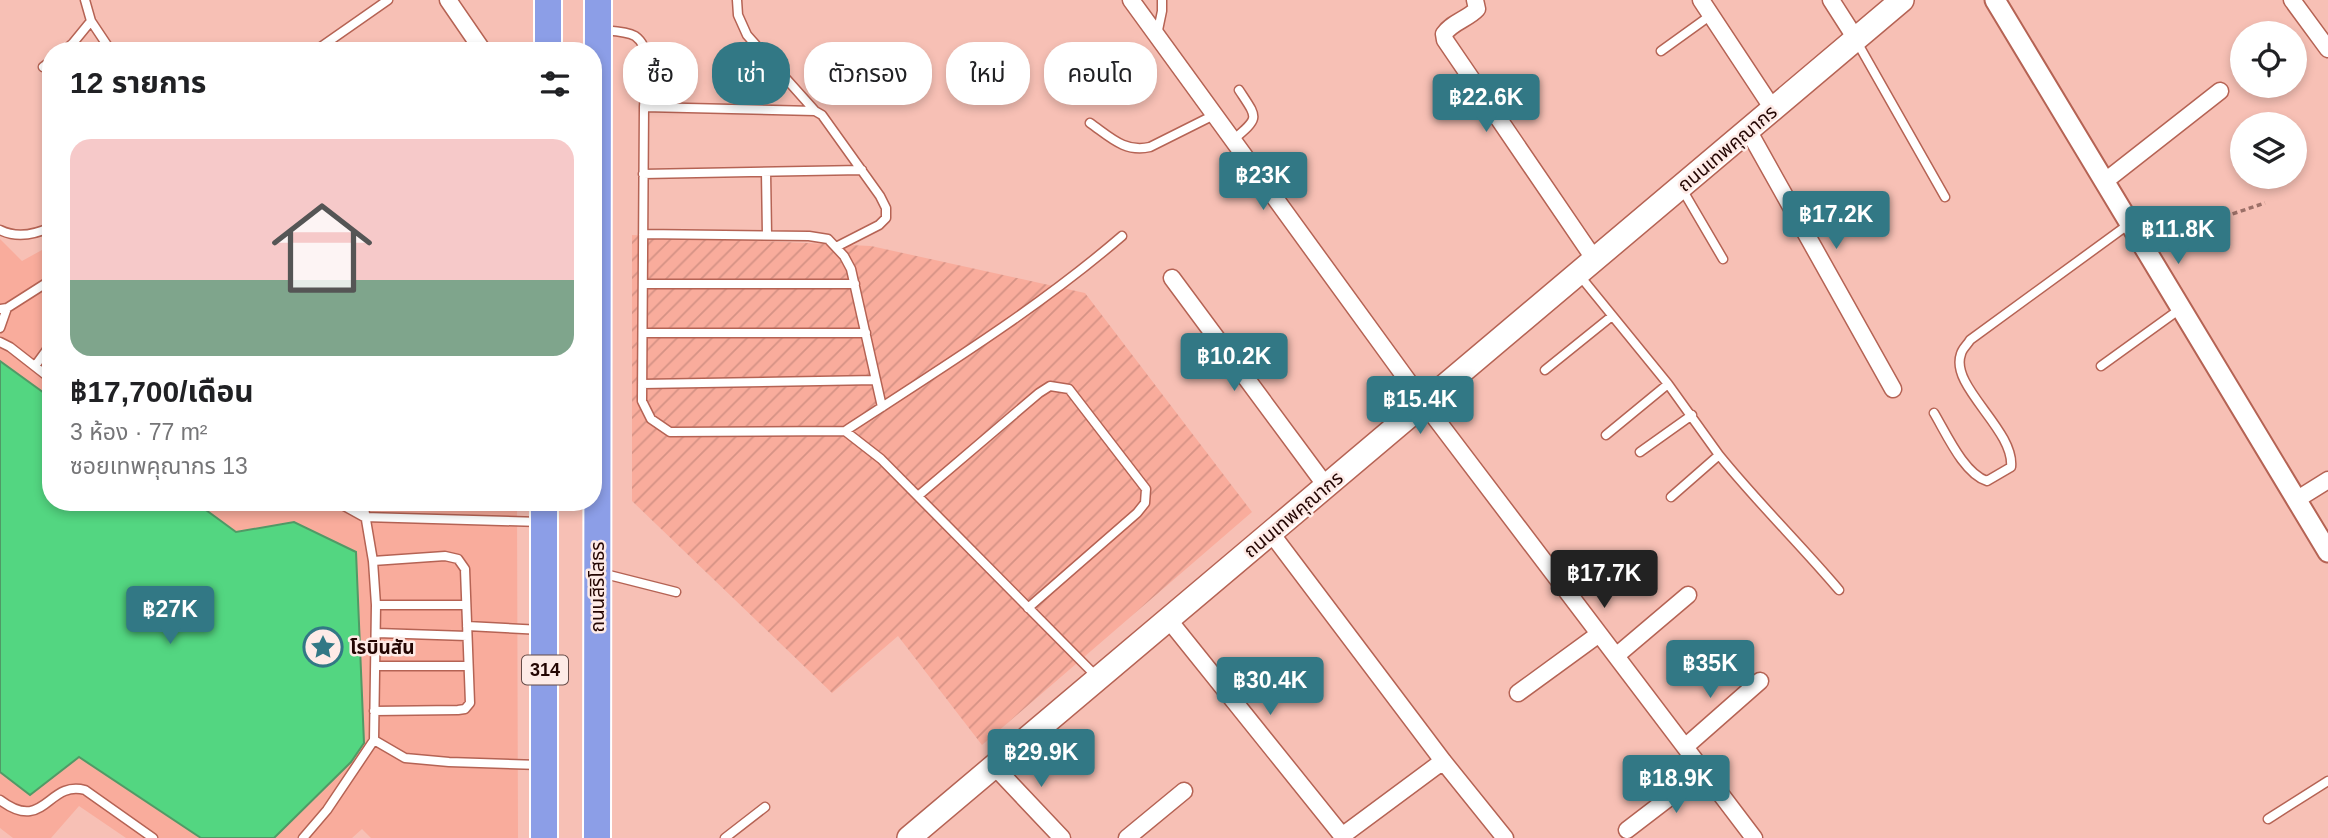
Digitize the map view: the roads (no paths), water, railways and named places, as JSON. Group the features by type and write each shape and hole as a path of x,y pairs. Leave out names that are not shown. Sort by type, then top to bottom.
{"highway":[{"path":"548,0 548,42"},
{"name":"ถนนสิริโสธร","path":"598,0 598,42"},
{"name":"314","path":"544,511 544,838"},
{"name":"ถนนสิริโสธร","path":"597,511 597,838"}],"main road":[{"name":"ถนนเทพคุณากร","path":"909,838 1902,0"}],"street":[{"path":"448,0 477,42"},
{"path":"1131,0 1424,403 1754,838"},
{"path":"1475,0 1477,9 1448,27 1444,34 1445,40 1586,267"},
{"path":"1701,0 1773,109"},
{"path":"1831,0 1856,39"},
{"path":"1994,0 2328,552"},
{"path":"2292,0 2328,49"},
{"path":"2104,182 2221,91"},
{"path":"1748,130 1893,389"},
{"path":"1172,278 1326,486"},
{"path":"2296,500 2328,480"},
{"path":"1271,533 1443,761 1505,838"},
{"path":"1616,656 1688,595"},
{"path":"1168,619 1343,837 1443,761"},
{"path":"1518,694 1599,634"},
{"path":"1685,747 1760,681"},
{"path":"994,766 1062,838"},
{"path":"1627,830 1704,771"},
{"path":"1127,838 1184,792"}],"lane":[{"path":"85,0 91,21 105,42"},
{"path":"327,42 388,0"},
{"path":"737,0 738,15 747,35 815,111 831,125 886,208 886,218 879,225 836,247"},
{"path":"1157,36 1162,0"},
{"path":"1661,51 1711,15"},
{"path":"74,42 91,21"},
{"path":"598,29 633,35 642,43 647,59 643,174 642,401 651,419 670,432 845,431 1016,319 1080,272 1122,236"},
{"path":"1856,39 1945,197"},
{"path":"1233,140 1254,119 1254,112 1239,90"},
{"path":"644,107 815,111"},
{"path":"1090,123 1125,147 1139,150 1214,115"},
{"path":"643,174 862,170"},
{"path":"766,172 767,236"},
{"path":"1681,187 1723,258"},
{"path":"1934,413 1969,470 1979,479 1987,481 2011,467 2010,452 1960,373 1960,355 1970,340 2129,224"},
{"path":"0,230 12,236 42,232"},
{"path":"643,234 828,239 844,256 851,269 882,407"},
{"path":"1586,267 1612,316 1692,415 1719,456 1751,495 1790,533 1839,590"},
{"path":"643,284 855,284"},
{"path":"0,328 4,309 42,286"},
{"path":"2101,366 2180,309"},
{"path":"1545,370 1612,316"},
{"path":"643,333 866,333"},
{"path":"0,342 42,372"},
{"path":"35,366 42,356"},
{"path":"642,384 876,380"},
{"path":"1606,435 1668,384"},
{"path":"918,496 1039,393 1050,386 1069,389 1146,489 1145,503 1028,608"},
{"path":"1640,452 1692,415"},
{"path":"845,431 881,459 1098,678"},
{"path":"1671,497 1719,456"},
{"path":"355,511 364,517 518,511"},
{"path":"303,838 327,810 374,740 376,605 373,561 364,511"},
{"path":"373,561 445,556 458,559 465,569 470,703 466,709 374,711"},
{"path":"597,572 676,592"},
{"path":"376,605 466,605"},
{"path":"467,625 544,630"},
{"path":"377,633 467,636"},
{"path":"377,666 468,666"},
{"path":"374,740 405,758 545,766"},
{"path":"2268,819 2328,781"},
{"path":"0,800 12,808 29,812 40,809 62,791 74,787 85,790 153,838"},
{"path":"725,838 765,807"}],"place":[{"name":"โรบินสัน","path":"323,647"}]}
